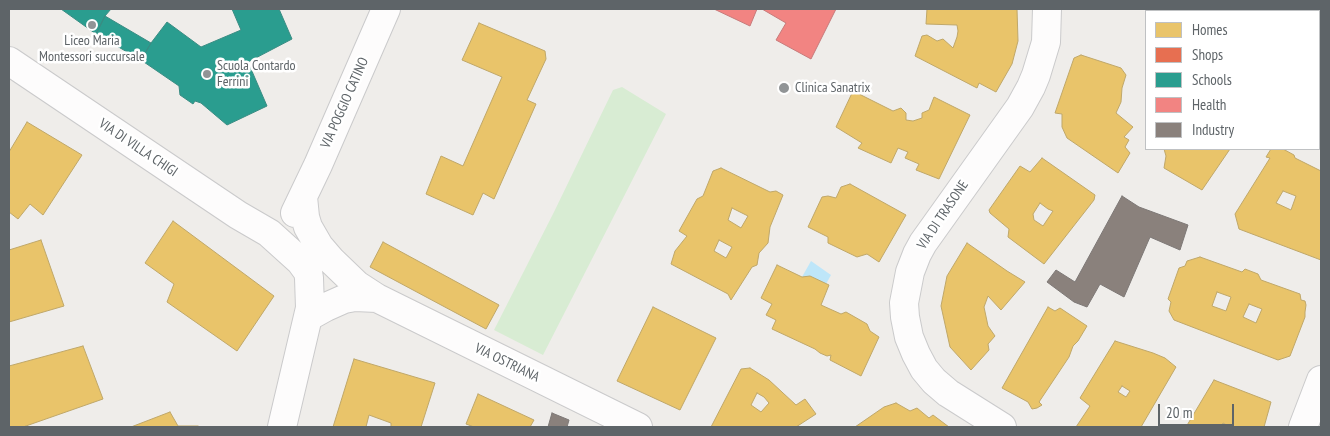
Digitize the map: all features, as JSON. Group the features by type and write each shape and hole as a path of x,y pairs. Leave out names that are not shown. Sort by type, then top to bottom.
{"street":[{"name":"VIA POGGIO CATINO","path":"303,197 386,9"},
{"name":"VIA DI TRASONE","path":"1002,427 948,393 924,369 909,337 904,303 910,272 923,243 1020,106 1031,87 1045,48 1047,9"},
{"name":"VIA DI VILLA CHIGI","path":"9,61 268,234 294,255 308,272 310,286 308,317 282,427"},
{"path":"268,234 288,225 303,197"},
{"path":"303,197 308,227 320,246 331,260 377,298"},
{"path":"308,317 326,307 354,297 377,298"},
{"name":"VIA OSTRIANA","path":"377,298 638,427"},
{"path":"1303,427 1321,380"}],"green space":[{"path":"622,87 666,114 543,355 494,330 613,90"}],"water":[{"path":"811,261 831,275 826,284 802,277"}],"building: Homes":[{"path":"927,9 1017,9 1018,41 1012,64 996,92 979,83 977,88 915,56 922,36 927,35 937,41 943,39 953,48 957,37 957,25 926,24"},
{"path":"479,23 545,51 546,59 527,100 536,104 494,199 483,193 473,215 426,194 441,156 463,166 502,77 462,60"},
{"path":"1081,55 1121,68 1126,75 1122,88 1121,102 1116,113 1133,127 1124,137 1129,140 1125,147 1130,153 1118,173 1067,138 1062,127 1062,114 1055,113 1074,58"},
{"path":"853,91 893,111 901,108 906,113 906,120 913,121 922,118 922,113 929,110 934,97 970,115 939,179 916,170 919,164 905,158 908,152 898,148 891,163 858,148 862,143 836,127"},
{"path":"27,122 82,155 43,215 30,204 18,219 9,212 9,152"},
{"path":"1164,150 1229,150 1202,190 1164,168 1166,156"},
{"path":"1270,150 1285,150 1294,155 1295,158 1321,171 1321,260 1239,229 1235,214 1270,158 1266,157","holes":["1283,191 1296,196 1291,210 1276,203"]},
{"path":"1042,158 1095,195 1094,200 1044,264 1008,237 1009,229 989,210 1020,166 1030,172","holes":["1040,203 1053,211 1043,226 1034,220 1033,214"]},
{"path":"721,168 770,192 776,191 783,195 770,227 768,243 759,253 757,265 752,267 731,300 728,294 671,264 675,251 687,236 679,231 697,199 703,196 713,171","holes":["732,208 748,216 741,228 728,220","719,240 732,247 726,258 714,251"]},
{"path":"850,184 906,215 879,262 867,254 857,257 828,243 828,237 808,227 822,197 836,198 841,187"},
{"path":"173,221 274,296 237,351 167,302 174,284 145,263"},
{"path":"41,240 64,306 9,322 9,250"},
{"path":"383,242 499,305 486,329 370,267"},
{"path":"967,243 1025,282 1001,310 988,296 984,307 988,326 995,336 988,344 989,350 971,370 950,347 941,306 947,276"},
{"path":"1200,257 1242,272 1245,269 1258,274 1261,280 1300,294 1301,300 1305,301 1306,305 1305,317 1290,356 1278,360 1174,320 1169,311 1171,302 1168,299 1179,268 1185,266 1187,261","holes":["1217,292 1231,297 1226,311 1212,306","1249,304 1262,309 1256,323 1243,317"]},
{"path":"777,265 802,277 810,276 829,285 821,305 841,314 846,312 867,324 870,331 879,337 861,376 830,360 831,355 827,356 820,353 772,329 776,320 766,315 772,304 761,298"},
{"path":"653,307 716,338 680,410 617,381"},
{"path":"1048,307 1055,311 1060,308 1087,326 1039,402 1042,405 1032,409 1028,402 1002,388"},
{"path":"1115,341 1165,358 1176,367 1141,427 1076,427 1090,406 1080,398","holes":["1122,386 1130,391 1126,397 1118,392"]},
{"path":"83,346 103,399 23,427 9,427 9,366"},
{"path":"354,359 435,383 421,427 391,427 391,423 369,415 366,427 333,427"},
{"path":"750,368 769,380 796,405 805,399 816,414 796,427 711,427 741,369","holes":["757,393 769,403 761,412 751,405"]},
{"path":"1214,380 1271,402 1264,427 1230,427 1223,423 1221,427 1186,427"},
{"path":"478,394 534,420 530,427 474,427 466,424"},
{"path":"896,403 910,411 917,408 929,418 933,415 949,427 855,427 884,407"},
{"path":"170,412 178,426 200,427 131,427"}],"building: Shops":[{"path":"1254,9 1319,10 1255,10"},
{"path":"1320,10 1321,11 1320,85"}],"building: Schools":[{"name":"Liceo Maria Montessori succursale","path":"61,9 111,9 105,16 96,34"},
{"name":"Scuola Contardo Ferrini","path":"232,9 279,9 292,39 248,62 267,106 227,125 201,103 195,101 193,104 180,95 179,86 141,60 167,22 201,47 241,30"},
{"path":"105,16 151,43 141,60 96,34"}],"building: Health":[{"path":"714,9 757,9 750,26"},
{"path":"762,9 836,9 811,59 776,40 786,23"}],"building: Industry":[{"path":"1122,196 1139,207 1188,225 1180,250 1150,237 1124,297 1100,284 1087,307 1074,302 1047,282 1056,270 1075,282"},
{"path":"552,413 569,420 567,427 548,427"}],"place":[{"name":"Liceo Maria Montessori succursale","path":"92,25"},
{"name":"Scuola Contardo Ferrini","path":"207,74"},
{"name":"Clinica Sanatrix","path":"784,88"}]}
